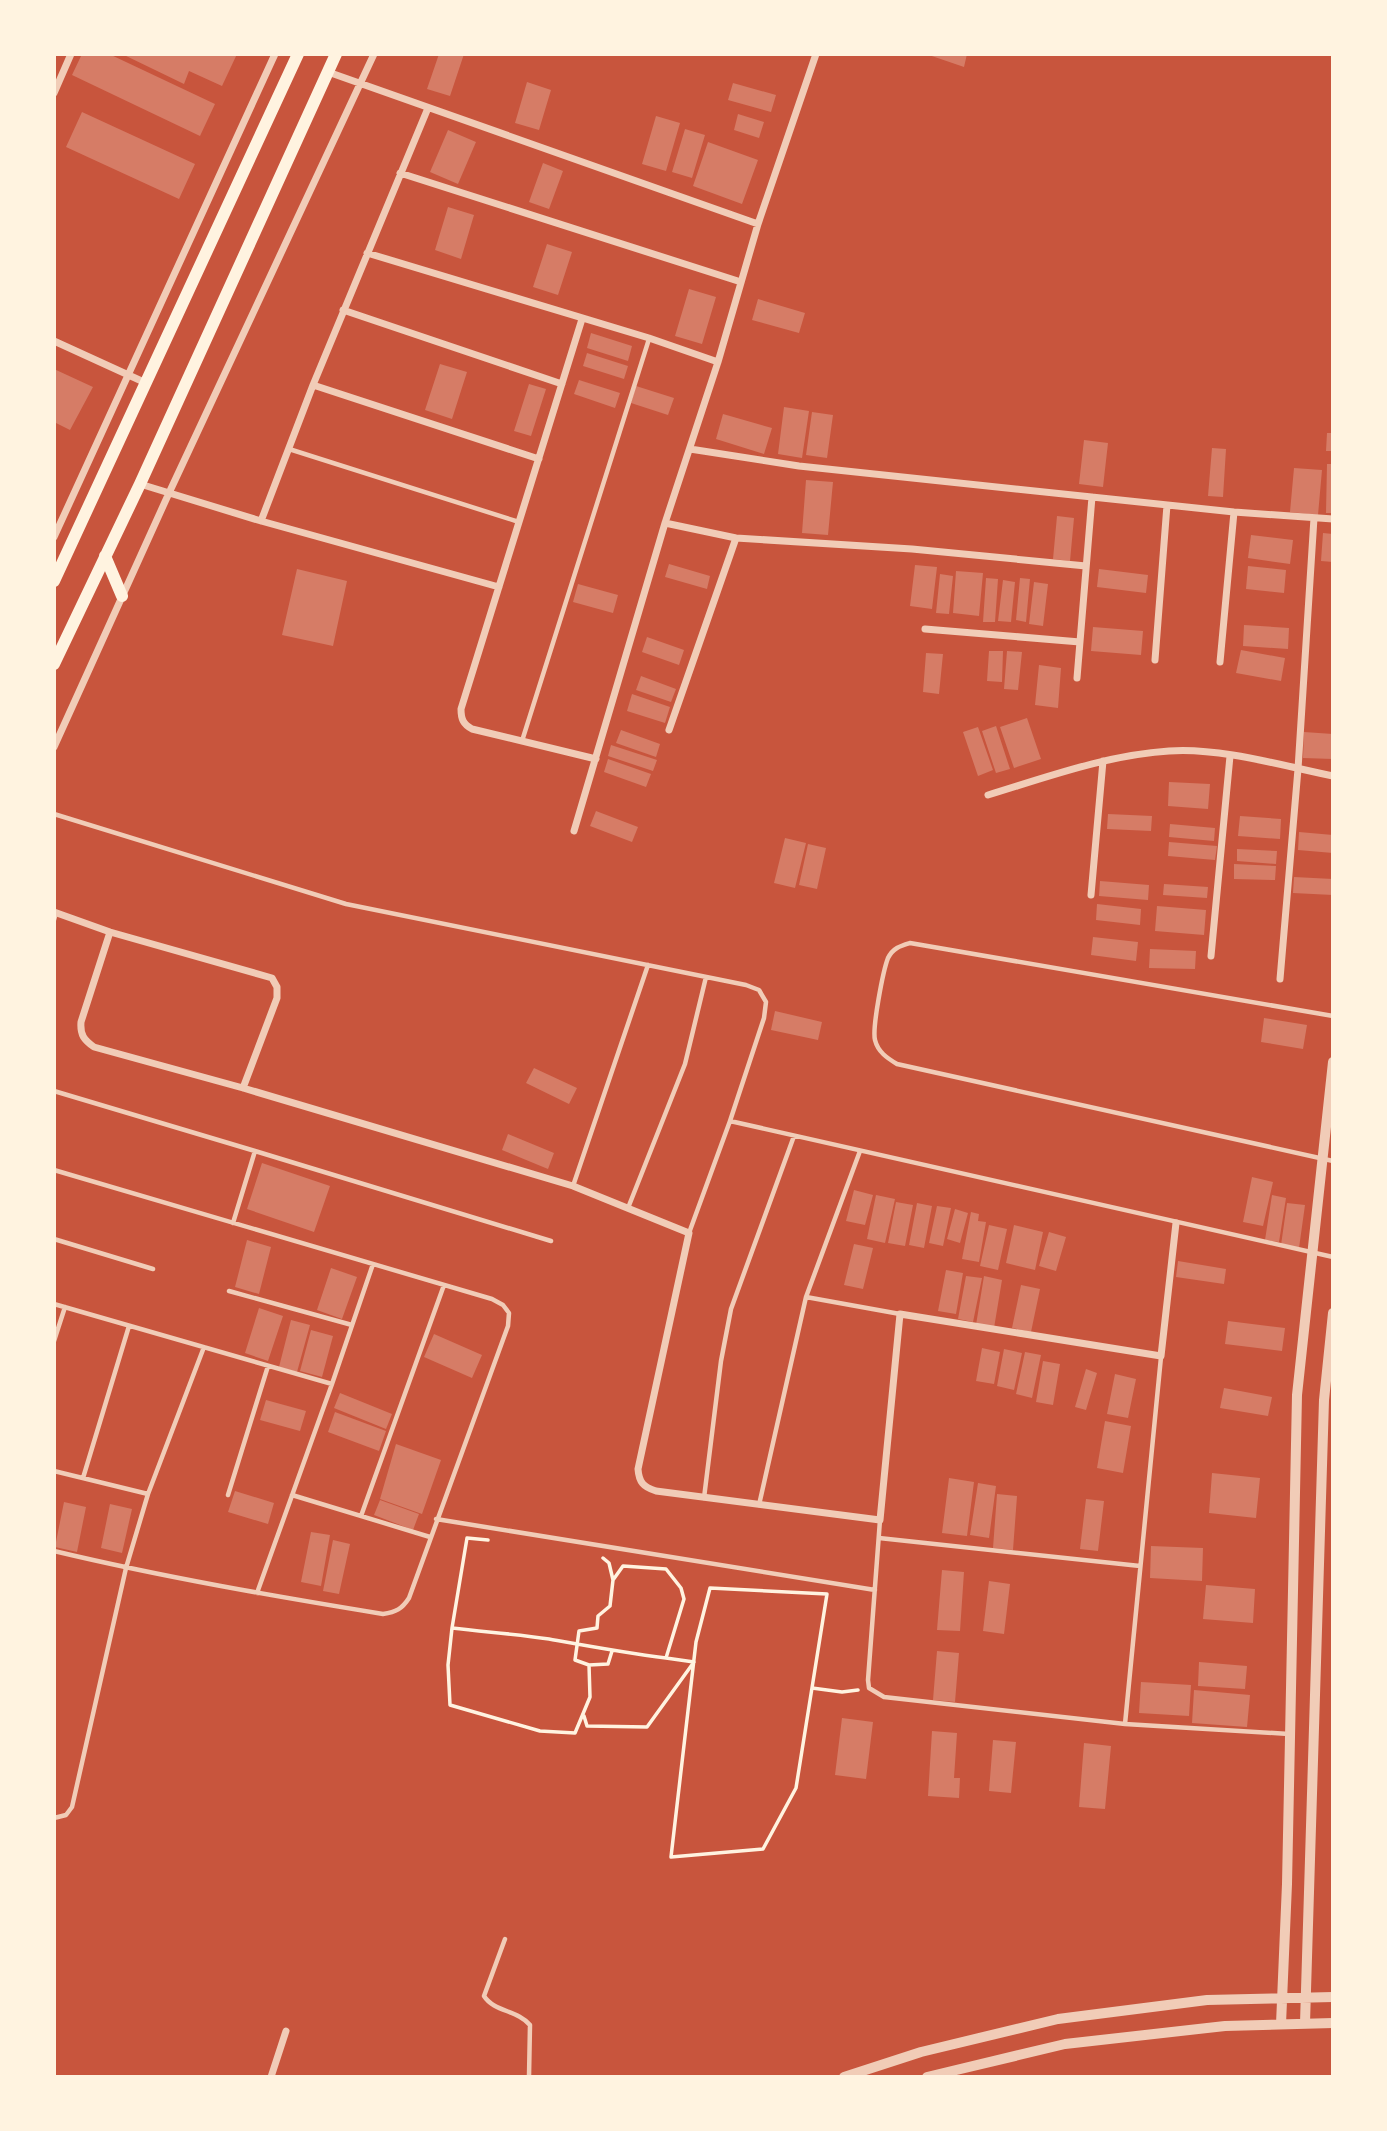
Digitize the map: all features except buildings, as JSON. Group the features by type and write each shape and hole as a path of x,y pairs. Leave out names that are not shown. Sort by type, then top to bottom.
{"main road":[{"path":"56,572 298,54"},
{"path":"54,664 140,484 336,54"},
{"path":"105,556 122,596"}],"street":[{"path":"54,93 71,54"},
{"path":"54,537 275,54"},
{"path":"54,747 374,54"},
{"path":"574,831 665,523 718,362 758,224 816,54"},
{"path":"328,72 758,224"},
{"path":"261,521 343,310 428,107"},
{"path":"400,173 741,282"},
{"path":"367,253 649,338 718,362"},
{"path":"343,310 562,384"},
{"path":"582,319 461,709 461,718 465,725 472,729 596,759"},
{"path":"54,341 146,383"},
{"path":"313,386 539,459"},
{"path":"690,449 799,466 1234,512 1333,519"},
{"path":"140,484 261,521 499,587"},
{"path":"1077,678 1092,496"},
{"path":"1154,660 1167,505"},
{"path":"1220,662 1234,512"},
{"path":"1280,979 1298,769 1314,518"},
{"path":"665,523 736,538 912,549 1086,566"},
{"path":"669,730 736,538"},
{"path":"925,629 1080,642"},
{"path":"988,795 1104,761 1171,750 1230,756 1333,776"},
{"path":"1211,956 1230,756"},
{"path":"1091,895 1104,761"},
{"path":"55,915 272,978 277,987 277,998 243,1088"},
{"path":"110,932 81,1022 80,1032 85,1041 94,1047 243,1088 573,1186 689,1233 638,1469 639,1480 645,1488 759,1506 880,1520 900,1314 1161,1356 1176,1223"},
{"path":"1282,2024 1297,1395 1313,1254 1328,1160 1333,1062"},
{"path":"1305,2024 1324,1413 1333,1314"},
{"path":"850,2076 921,2052 1058,2018 1207,2000 1333,1997"},
{"path":"927,2077 1065,2044 1225,2026 1333,2023"},
{"path":"271,2077 286,2031"}],"lane":[{"path":"522,741 649,338"},
{"path":"289,449 519,522"},
{"path":"54,814 346,904 759,990 766,1002 764,1018 689,1233"},
{"path":"1328,1160 897,1064 883,1055 875,1042 874,1027 888,959 897,946 910,943 1333,1016"},
{"path":"573,1186 648,965"},
{"path":"628,1208 685,1064 706,977"},
{"path":"54,1091 551,1241"},
{"path":"730,1121 1333,1257"},
{"path":"704,1498 721,1361 731,1309 794,1136"},
{"path":"233,1223 254,1151"},
{"path":"759,1506 806,1297 860,1151"},
{"path":"54,1170 492,1299 503,1305 509,1313 508,1326 409,1598 403,1607 393,1613 383,1614 257,1593 54,1551"},
{"path":"54,1239 153,1269"},
{"path":"257,1593 373,1264"},
{"path":"361,1516 444,1285"},
{"path":"229,1291 352,1325"},
{"path":"806,1297 900,1314"},
{"path":"54,1304 332,1384"},
{"path":"54,1341 65,1307"},
{"path":"83,1478 129,1326"},
{"path":"54,1818 66,1815 72,1807 126,1568 148,1494 204,1347"},
{"path":"1125,1724 1161,1356"},
{"path":"229,1495 268,1366"},
{"path":"54,1472 148,1494"},
{"path":"292,1495 430,1537"},
{"path":"436,1519 875,1590"},
{"path":"880,1520 869,1688 884,1697 1125,1724 1290,1734"},
{"path":"879,1538 1140,1566"},
{"path":"505,1939 484,1996 491,2004 525,2018 530,2025 529,2077"}],"path":[{"path":"495,1541 467,1538 448,1665 450,1705 508,1723 552,1732 575,1733 590,1698 589,1665"},
{"path":"595,1556 606,1558 609,1563 613,1580 610,1606 598,1616 597,1628 579,1631 575,1660 589,1665 608,1664 612,1651"},
{"path":"613,1580 623,1566 666,1569 681,1588 684,1599 666,1658"},
{"path":"710,1588 827,1594 796,1788 763,1849 671,1857 694,1662 696,1642 710,1588"},
{"path":"452,1628 694,1662"},
{"path":"584,1714 587,1726 647,1727 694,1662"},
{"path":"812,1688 842,1692 869,1688"}]}
